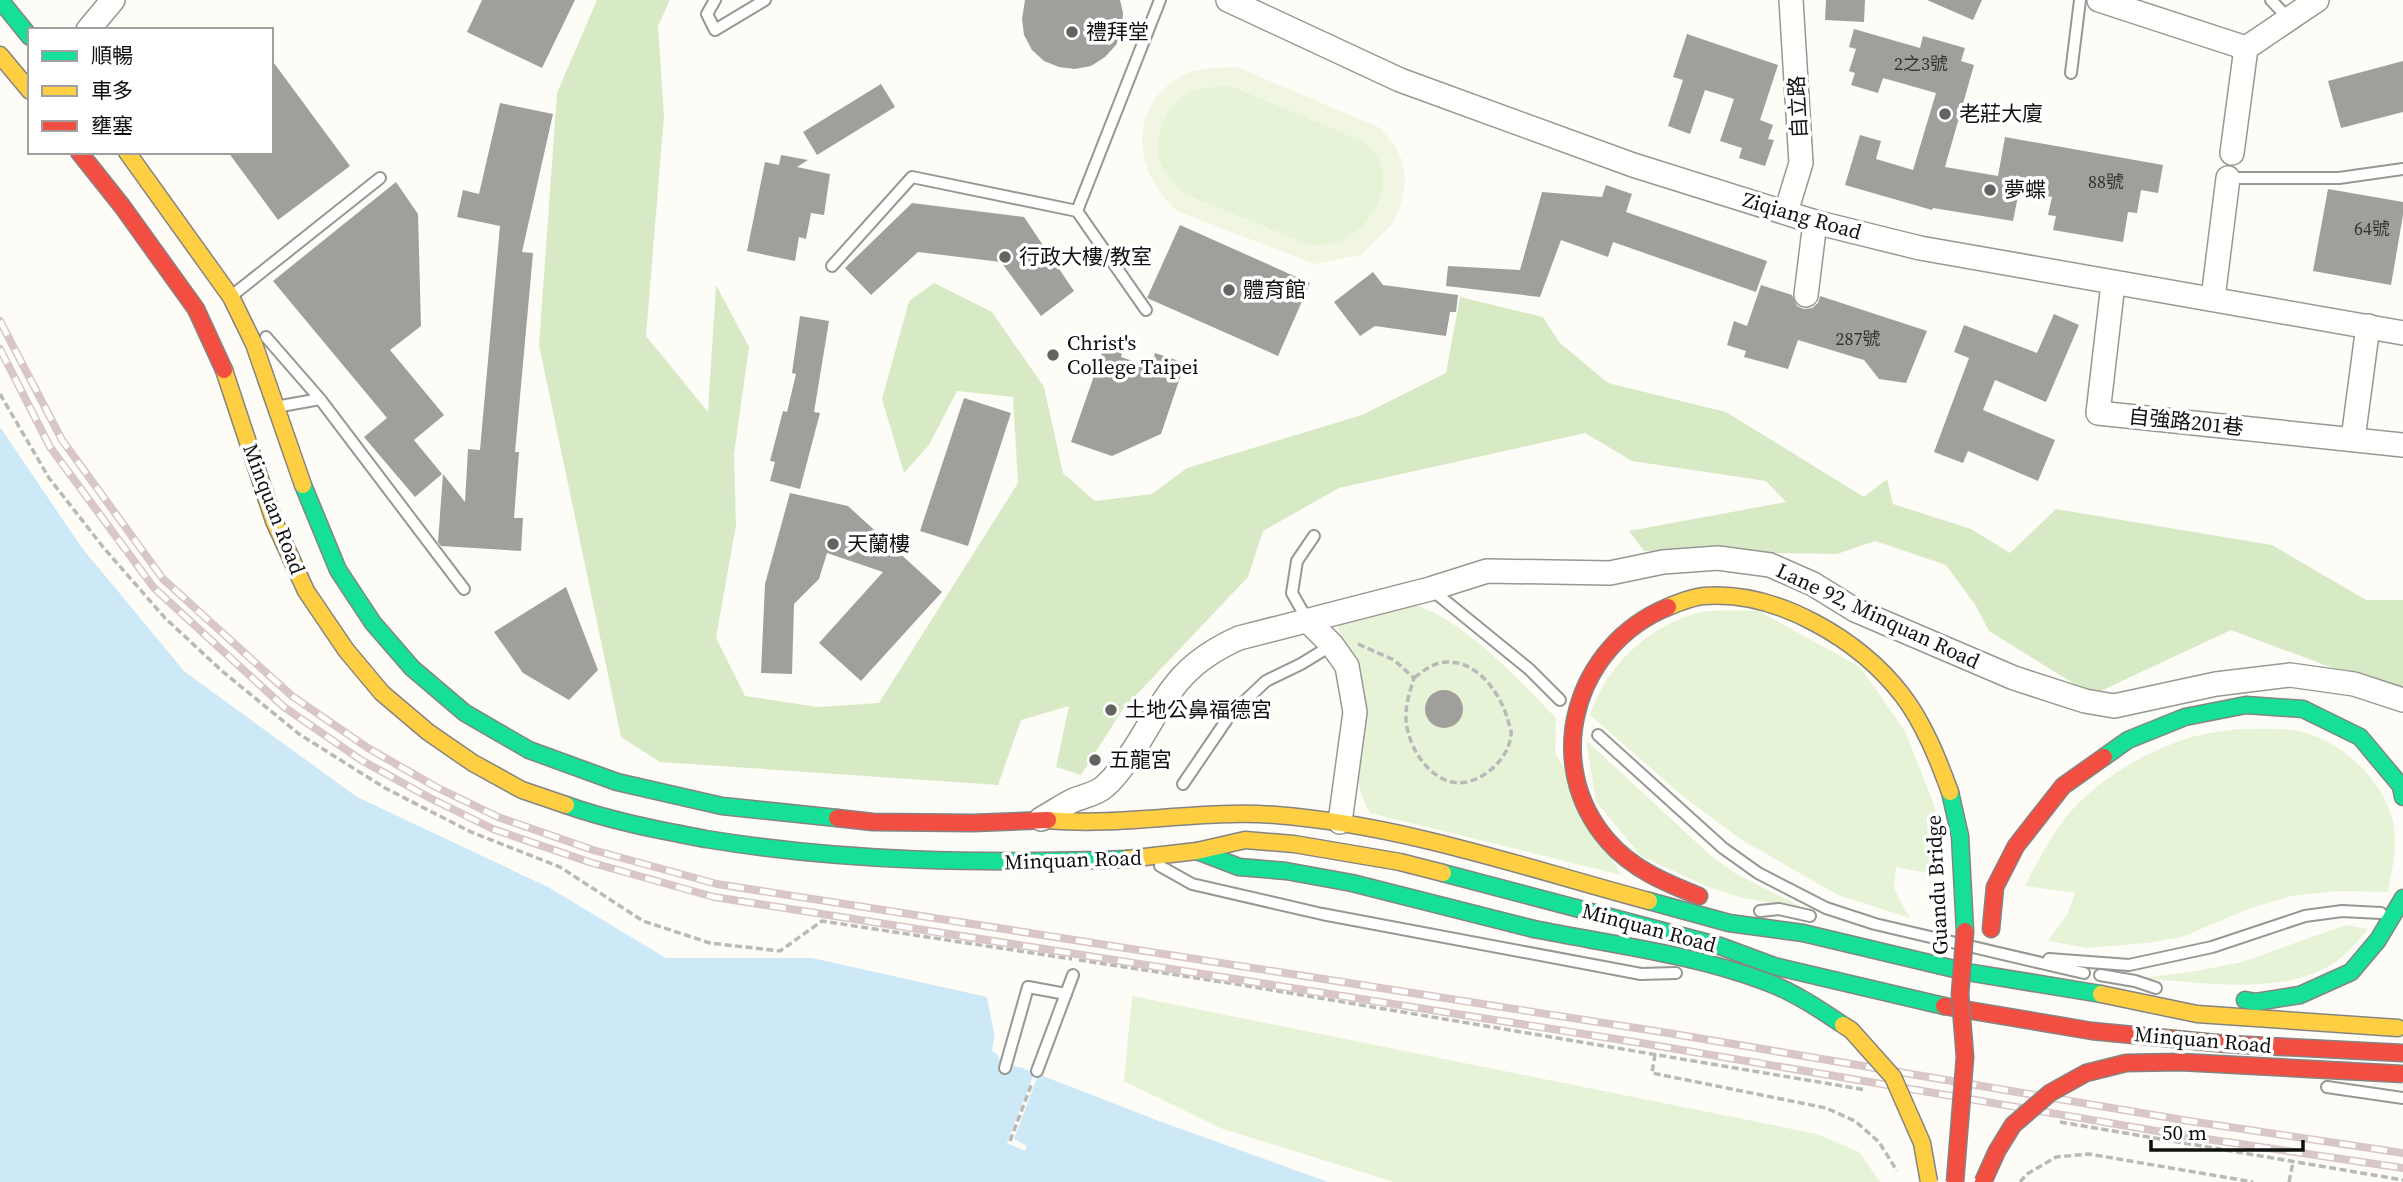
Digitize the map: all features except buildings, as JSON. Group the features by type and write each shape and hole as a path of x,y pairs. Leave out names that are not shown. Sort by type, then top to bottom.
{"main road":[{"path":"0,0 28,35"},
{"path":"0,55 28,89"},
{"name":"Minquan Road","path":"81,154 122,206 196,309 224,370 274,521 306,591 346,650 382,693 428,732 473,763 522,790 585,812 656,830 768,849 916,860 1018,863 1146,858 1197,851 1245,840 1294,844 1400,862 1720,946 1774,966 1963,1010 2092,1031 2227,1044 2403,1052"},
{"name":"Minquan Road","path":"128,154 231,297 254,344 318,525 338,570 373,623 412,668 465,713 529,750 617,782 722,806 873,822 1041,819 1081,822 1207,814 1273,815 1340,822 1420,839 1729,923 1802,933"},
{"name":"Guandu Bridge","path":"1717,901 1682,890 1628,862 1611,846 1590,819 1580,799 1571,761 1575,711 1592,671 1620,636 1654,612 1704,596 1747,598 1808,620 1862,653 1903,697 1933,749 1953,803 1959,834 1965,931 1960,994 1965,1057 1955,1182"},
{"name":"Guandu Bridge","path":"1965,1057 1981,997 1995,887 2016,846 2063,786 2128,740 2185,717 2246,705 2302,709 2360,737 2401,786 2403,797"},
{"path":"1197,851 1239,867 1286,871 1352,883 1534,929 1686,959 1764,981 1812,1004 1851,1030 1893,1077 1922,1143 1929,1182"},
{"path":"2230,999 2256,1002 2300,995 2351,972 2378,940 2403,898"},
{"path":"1746,911 1802,933 1967,972 2109,995 2171,992"},
{"name":"Minquan Road","path":"2109,995 2196,1014 2403,1028"},
{"path":"1983,1182 2013,1125 2050,1093 2086,1073 2126,1063 2180,1062 2403,1074"}],"street":[{"path":"90,28 113,0"},
{"name":"Ziqiang Road","path":"1228,0 1400,80 1633,165 1815,222 1920,248 2403,333"},
{"name":"自立路","path":"1786,212 1801,163 1791,0"},
{"path":"2099,0 2246,48"},
{"path":"2232,153 2246,48 2317,0"},
{"path":"2213,298 2228,178"},
{"path":"1806,295 1815,222"},
{"name":"自強路201巷","path":"2113,284 2098,413 2403,445"},
{"path":"2353,439 2368,326"},
{"name":"Lane 92, Minquan Road","path":"1430,589 1487,571 1610,573 1663,562 1718,558 1770,565 1813,584 1855,610 2014,678 2085,701 2114,706 2216,684 2290,675 2354,684 2403,700"},
{"name":"Minquan Road","path":"1041,819 1102,789 1124,766 1169,691 1182,674 1199,659 1239,638 1430,589"},
{"path":"1308,621 1332,645 1347,666 1355,712 1340,822"}],"lane":[{"path":"716,0 708,14 715,30 765,0"},
{"path":"1077,211 1160,0"},
{"path":"2071,73 2080,0"},
{"path":"2271,0 2289,19"},
{"path":"2228,178 2339,178 2403,169"},
{"path":"832,266 912,177 1077,211 1146,310"},
{"path":"380,178 231,297 320,399 464,589"},
{"path":"278,407 320,399"},
{"path":"1308,621 1292,593 1297,561 1314,536"},
{"path":"1430,589 1529,669 1560,699"},
{"path":"1183,784 1230,715 1266,681 1332,645"},
{"path":"1598,735 1723,848 1758,873 1826,908 1875,925 2033,959 2072,971 2136,981 2171,992"},
{"path":"1146,858 1192,884 1395,929 1641,974 1745,972 1774,966"},
{"path":"1746,911 1779,909 1847,925 1875,925"},
{"path":"2033,959 2129,965 2212,947 2305,916 2342,911 2381,913"},
{"path":"1037,1071 1073,975"},
{"path":"1006,1068 1028,986 1066,994"},
{"path":"2092,1031 2111,1043"},
{"path":"2132,1052 2179,1066 2262,1078"},
{"path":"2318,1086 2403,1098"}],"path":[{"path":"1332,645 1352,642 1373,649 1394,660 1414,678"},
{"path":"1445,662 1464,663 1481,676 1497,694 1512,734 1505,754 1489,772 1472,781 1452,782 1432,773 1419,759 1405,719 1414,678 1429,667 1445,662"},
{"path":"1656,1054 1651,1073 1826,1108 1855,1121 1879,1142 1898,1173"},
{"path":"1010,1141 1037,1071"},
{"path":"2020,1182 2026,1174 2056,1157 2088,1154 2253,1182"},
{"path":"2289,1182 2293,1162"}],"green space":[{"path":"597,0 670,0 658,26 664,116 646,336 708,412 716,285 749,347 734,454 736,525 716,638 745,696 818,707 879,703 1018,483 1013,397 957,391 929,445 904,473 882,399 909,301 934,283 992,312 1044,387 1063,473 1095,501 1152,494 1187,468 1362,415 1446,373 1460,297 1543,317 1559,342 1608,383 1726,412 1864,497 1887,479 1893,504 1971,529 2010,553 2056,509 2272,545 2366,600 2403,600 2403,694 2231,630 2092,695 1989,631 1976,606 1946,565 1875,541 1837,554 1644,551 1629,531 1786,502 1766,481 1632,461 1585,433 1339,488 1263,531 1248,577 1123,709 1081,775 1056,767 1069,706 1021,720 998,785 660,762 621,737 539,345 557,93"},
{"path":"1237,67 1380,128 1393,143 1401,158 1405,176 1399,210 1391,226 1360,255 1315,264 1177,211 1162,195 1144,157 1142,137 1146,118 1154,101 1168,85 1188,73","holes":["1227,84 1365,142 1378,157 1383,169 1384,180 1379,202 1368,221 1347,238 1332,244 1311,246 1182,193 1169,178 1158,153 1159,134 1171,107 1185,94 1194,90"]},
{"path":"1227,84 1365,142 1379,159 1384,180 1374,211 1360,228 1337,242 1311,246 1182,193 1160,162 1158,144 1162,124 1171,107 1185,94"},
{"path":"1406,603 1445,619 1466,633 1507,668 1556,718 1555,752 1621,875 1370,813 1362,797 1356,762 1355,663 1340,633 1338,620"},
{"path":"1759,611 1860,667 1905,731 1933,802 1941,837 1941,876 1896,867 1894,889 1910,918 1838,895 1742,840 1685,798 1590,715 1606,681 1617,666 1630,652 1660,629 1676,620 1701,612"},
{"path":"2237,729 2281,729 2306,733 2335,746 2361,767 2382,793 2393,822 2395,848 2388,892 2337,891 2291,896 2248,909 2182,937 2147,943 2087,948 2048,941 2068,913 2075,893 2025,886 2052,836 2075,807 2104,781 2154,751 2195,736"},
{"path":"1586,740 1710,855 1735,873 1805,909 1743,898 1708,887 1641,856 1596,802"},
{"path":"2346,925 2368,929 2350,949 2329,966 2286,981 2237,985 2142,978 2242,962"},
{"path":"1132,996 1817,1134 1859,1152 1880,1182 1394,1182 1220,1128 1124,1081"}],"water":[{"path":"0,427 82,548 185,672 357,797 548,887 666,958 812,958 987,997 999,1059 1328,1182 0,1182"}],"pier":[{"path":"996,1026 1002,1056 1043,1072 1039,1072 1014,1139 1027,1146 1025,1151 1007,1143 1035,1071 1014,1066 992,1051"}],"railway":[{"path":"0,321 62,440 163,579 292,696 368,748 436,787 498,817 593,850 717,884 1668,1033 2189,1121 2403,1153"},
{"path":"0,349 50,447 154,588 284,707 361,760 430,798 493,829 589,862 714,897 1641,1043 2186,1136 2403,1168"}],"traffic: fast":[{"path":"0,0 28,35"},
{"path":"303,485 338,570 373,623 412,668 465,713 529,750 617,782 722,806 837,818"},
{"path":"2104,757 2128,740 2185,717 2246,705 2303,709 2360,737 2401,786 2403,797"},
{"path":"1950,792 1960,836 1965,931"},
{"path":"566,805 688,836 811,853 916,860 1127,859"},
{"path":"1197,851 1239,867 1286,871 1352,883 1534,929"},
{"path":"1443,873 1720,946 1774,966 1944,1006"},
{"path":"2245,1000 2256,1002 2300,995 2351,972 2378,940 2403,898"},
{"path":"1649,901 1729,923 1803,933 1967,972 2101,994"},
{"path":"1534,929 1650,950 1737,972 1785,990 1843,1025"}],"traffic: slow":[{"path":"0,55 28,89"},
{"path":"128,154 231,297 254,344 303,485"},
{"path":"224,370 274,521 306,591 346,650 382,693 428,732 473,763 522,790 566,805"},
{"path":"1668,607 1704,596 1732,596 1760,601 1788,610 1840,638 1885,675 1911,707 1924,730 1950,792"},
{"path":"1048,820 1105,821 1219,814 1276,815 1323,820 1464,849 1649,901"},
{"path":"1127,859 1197,851 1245,840 1294,844 1400,862 1443,873"},
{"path":"2101,994 2197,1014 2398,1028"},
{"path":"1843,1025 1851,1030 1893,1077 1922,1143 1929,1182"}],"traffic: jam":[{"path":"81,154 122,206 196,309 224,370"},
{"path":"1668,607 1636,625 1610,649 1590,677 1578,709 1573,743 1576,777 1587,810 1617,851 1650,874 1699,896"},
{"path":"1991,929 1995,887 2016,846 2063,786 2104,757"},
{"path":"837,818 873,822 973,823 1048,820"},
{"path":"1955,1182 1965,1057 1960,994 1965,931"},
{"path":"1944,1006 2092,1031 2227,1044 2403,1053"},
{"path":"1983,1182 2013,1125 2050,1093 2086,1073 2126,1063 2180,1062 2403,1074"}],"place":[{"name":"禮拜堂","path":"1072,32"},
{"name":"老莊大廈","path":"1945,114"},
{"name":"夢蝶","path":"1990,190"},
{"name":"行政大樓/教室","path":"1005,257"},
{"name":"體育館","path":"1229,290"},
{"name":"Christ's College Taipei","path":"1053,355"},
{"name":"天蘭樓","path":"833,544"},
{"name":"土地公鼻福德宮","path":"1111,710"},
{"name":"五龍宮","path":"1095,760"}]}
